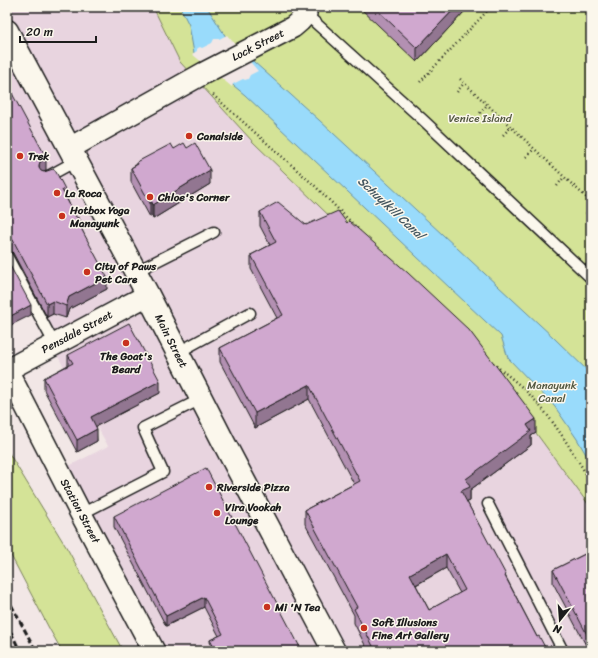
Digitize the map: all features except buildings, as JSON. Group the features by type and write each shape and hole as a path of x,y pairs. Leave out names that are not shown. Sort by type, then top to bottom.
{"street":[{"name":"Lock Street","path":"73,155 204,73 293,27 300,21 302,10"},
{"name":"Main Street","path":"7,30 148,295 334,651"},
{"name":"Pensdale Street","path":"7,370 148,295"},
{"name":"Station Street","path":"7,370 154,651"}],"lane":[{"name":"Lock Street","path":"302,10 422,119 591,278"},
{"path":"45,178 73,155"},
{"path":"135,272 214,232"},
{"path":"7,256 55,345"},
{"path":"177,353 250,313"},
{"path":"81,514 163,472 143,428 201,399"},
{"path":"488,504 562,651"}],"path":[{"path":"420,82 490,8 489,7"},
{"path":"460,79 591,202"},
{"path":"457,92 464,83"},
{"path":"211,94 315,186 365,235"},
{"path":"480,114 488,105"},
{"path":"503,135 511,127"},
{"path":"526,157 534,149"},
{"path":"557,186 564,177"},
{"path":"586,214 591,209"},
{"path":"491,361 502,372 526,390 545,412 591,482"}],"shaded area":[{"path":"7,7 153,7 180,62 349,235 536,433 591,508 591,651 156,651 67,467 108,446 7,265"}],"green space":[{"name":"Venice Island","path":"153,7 581,7 591,12 591,508 536,433 349,235 253,142 180,62"},
{"path":"7,450 68,550 123,651 62,651 7,548"}],"water":[{"name":"Schuylkill Canal","path":"180,7 207,7 226,37 319,120 591,374 591,463 577,439 555,407 508,358 501,336 245,95 194,53 189,25"}],"pier":[{"path":"227,35 258,71 250,75 248,79 243,79 233,84 232,87 192,54 197,51 198,48 202,48 212,43 214,39 219,39"}],"railway":[{"path":"7,597 36,651"},
{"path":"7,624 20,651"}],"place":[{"name":"Canalside","path":"189,136"},
{"name":"Trek","path":"20,156"},
{"name":"La Roca","path":"57,193"},
{"name":"Chloe's Corner","path":"150,197"},
{"name":"Hotbox Yoga Manayunk","path":"62,216"},
{"name":"City of Paws Pet Care","path":"87,272"},
{"name":"The Goat's Beard","path":"126,343"},
{"name":"Riverside Pizza","path":"209,487"},
{"name":"Vira Vookah Lounge","path":"217,513"},
{"name":"Mi 'N Tea","path":"267,607"},
{"name":"Soft Illusions Fine Art Gallery","path":"364,628"}],"park label":[{"name":"Manayunk Canal","path":"552,391"}]}
